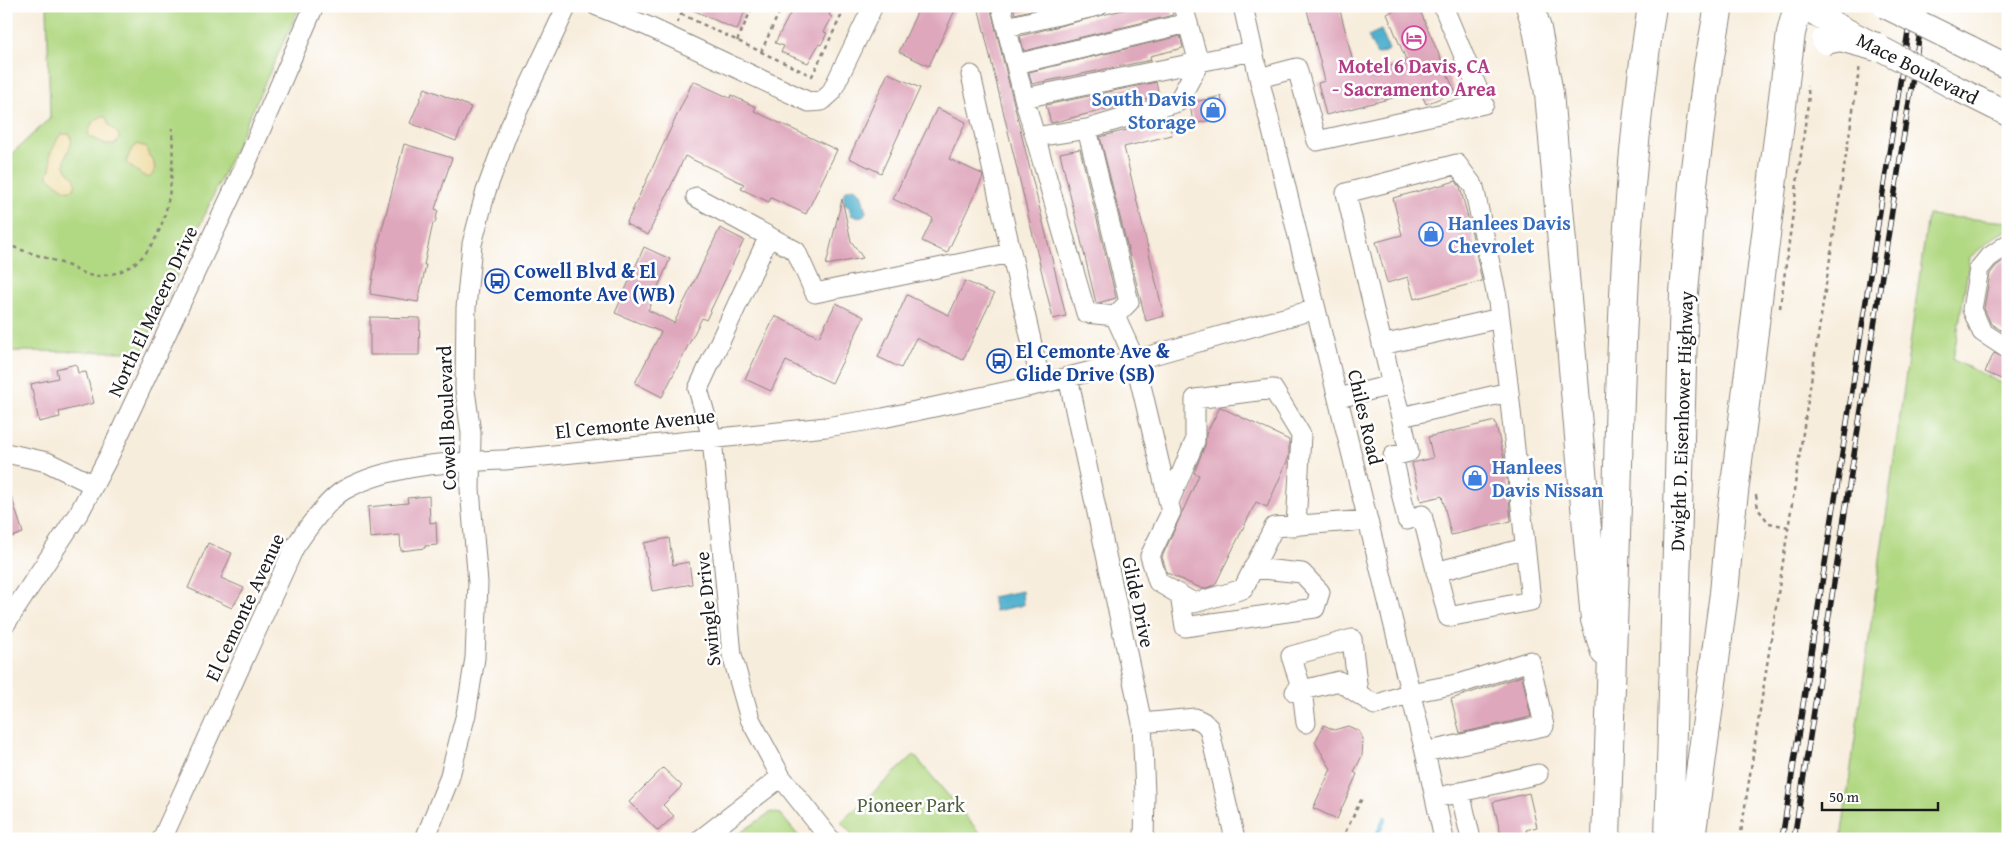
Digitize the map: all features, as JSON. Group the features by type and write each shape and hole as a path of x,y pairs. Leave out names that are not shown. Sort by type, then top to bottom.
{"highway":[{"path":"1530,6 1537,28 1549,93 1595,620 1612,677"},
{"name":"Dwight D. Eisenhower Highway","path":"1669,839 1684,293 1694,174 1708,67 1719,6"},
{"path":"1796,89 1792,27 1798,6"},
{"path":"1606,839 1620,348 1632,169 1651,10"},
{"path":"1692,839 1724,594 1731,517 1796,89 1796,61 1827,30 1868,56"}],"main road":[{"path":"1803,6 1827,30"},
{"name":"Mace Boulevard","path":"1885,6 2008,67"},
{"name":"Mace Boulevard","path":"1868,56 1964,92 2008,114"}],"street":[{"name":"North El Macero Drive","path":"6,623 62,539 94,485 245,166 314,6"},
{"name":"Cowell Boulevard","path":"425,839 449,779 466,714 475,658 478,583 470,489 471,433 465,390 466,308 472,244 486,191 509,129 567,6"},
{"path":"597,6 655,29 810,102 822,101 831,93 873,6"},
{"path":"1001,6 1024,98 1086,314 1114,316 1129,302 1087,129"},
{"path":"1006,27 1098,6"},
{"name":"Chiles Road","path":"1243,6 1259,78 1425,752 1444,839"},
{"path":"1259,78 1297,68 1317,140 1484,104 1443,6"},
{"path":"1016,64 1186,15 1199,63 1178,102 1087,129 1035,137"},
{"path":"1024,98 1253,51"},
{"path":"971,75 1041,384"},
{"path":"1457,164 1474,187 1500,318 1531,601 1448,616 1422,515 1407,520 1393,456 1409,452 1382,345 1346,193 1457,164"},
{"path":"696,197 796,250 815,293 1011,253"},
{"name":"Swingle Drive","path":"769,236 698,389 712,438 732,656 750,718 781,777 830,839"},
{"path":"2008,244 1988,258 1979,269 1972,309 1982,332 2008,349"},
{"name":"El Cemonte Avenue","path":"162,839 294,548 313,519 343,491 394,471 472,461 505,460 826,427 884,418 1041,384 1135,360 1316,309"},
{"path":"1114,316 1135,360 1171,512 1150,556 1158,582 1194,603 1243,589 1274,527 1367,520"},
{"path":"1382,345 1500,318"},
{"name":"Glide Drive","path":"1068,377 1142,723 1145,794 1144,839"},
{"path":"1338,398 1392,385"},
{"path":"1169,502 1195,441 1195,399 1273,389 1301,435 1296,526"},
{"path":"1401,417 1509,392"},
{"path":"6,453 47,462 94,485"},
{"path":"1436,572 1525,548"},
{"path":"1180,595 1185,627 1315,608 1320,592 1302,573 1253,568"},
{"path":"1306,723 1291,656 1352,639 1358,694"},
{"path":"1298,691 1339,681 1375,705 1410,693 1462,683 1530,661 1544,726 1425,752"},
{"path":"1142,723 1195,718 1209,728 1235,839"},
{"path":"1435,798 1538,774"},
{"path":"701,839 781,777"},
{"path":"1460,792 1470,839"}],"path":[{"path":"737,41 753,6"},
{"path":"761,52 782,6"},
{"path":"681,14 812,76 846,6"},
{"path":"1740,839 1788,527 1868,56"},
{"path":"1780,312 1809,96 1796,89"},
{"path":"6,244 94,276 115,273 135,264 150,249 162,229 172,175 172,128"},
{"path":"1756,488 1758,510 1769,523 1788,527"},
{"path":"1342,839 1363,796"}],"green space":[{"path":"47,6 300,6 142,352 6,351 6,159 50,118"},
{"path":"1928,215 2008,222 2008,230 1996,236 1970,257 1953,360 2008,386 2008,839 1841,839"},
{"name":"Pioneer Park","path":"914,755 985,839 856,839 841,822"},
{"path":"771,812 780,814 801,839 731,839"}],"sand":[{"path":"102,116 106,117 109,125 119,135 119,140 115,144 105,144 89,136 88,133 92,123"},
{"path":"61,134 70,134 71,138 71,146 65,161 66,168 75,181 74,189 70,190 62,188 48,176 51,165 50,153"},
{"path":"137,144 146,147 149,156 153,159 154,170 149,178 126,162 130,152"}],"water":[{"path":"1381,30 1389,50 1377,55 1368,36"},
{"path":"854,188 861,193 866,212 863,216 851,215 849,206 845,204 843,194 847,190"},
{"path":"1022,591 1023,605 995,611 992,597"}],"building":[{"path":"684,6 747,6 737,30"},
{"path":"794,6 833,6 829,15 832,17 824,32 827,33 808,63 781,52 784,46 775,43"},
{"path":"920,6 957,6 929,66 899,52"},
{"path":"978,6 990,6 1066,316 1053,319"},
{"path":"1013,6 1047,6 1015,14"},
{"path":"1138,6 1171,6 1173,15 1024,51 1020,36"},
{"name":"Motel 6 Davis, CA - Sacramento Area","path":"1306,6 1339,6 1356,74 1407,62 1387,14 1403,6 1418,6 1455,92 1426,104 1420,91 1326,115 1318,83 1325,81"},
{"path":"1180,36 1183,48 1150,56 1151,60 1032,84 1029,72"},
{"path":"888,73 920,88 881,173 849,158"},
{"path":"693,81 730,98 731,95 756,107 754,111 837,150 806,214 771,198 769,202 741,189 744,184 685,156 648,235 626,224"},
{"path":"1156,82 1159,96 1051,123 1046,105"},
{"path":"425,88 471,107 456,141 410,123"},
{"path":"1221,96 1225,117 1193,124 1190,103"},
{"path":"937,108 966,122 949,159 982,174 983,177 947,253 922,241 933,218 893,199"},
{"path":"1168,119 1172,135 1124,147 1164,316 1146,321 1100,137"},
{"path":"404,144 452,158 435,209 438,210 435,223 433,223 418,302 370,294 379,241"},
{"path":"1080,149 1116,298 1098,303 1096,303 1060,153"},
{"path":"1456,181 1460,187 1471,229 1482,281 1414,299 1408,277 1387,283 1376,242 1402,235 1393,198"},
{"path":"842,199 851,241 863,258 826,265"},
{"path":"720,228 744,240 706,320 702,318 662,397 635,383 661,332 615,313 644,247 670,259 648,310 674,323"},
{"path":"2008,258 2008,335 1991,324 1984,308 1990,274 1996,266"},
{"path":"965,281 994,294 963,360 916,338 901,368 878,357 907,295 949,315"},
{"path":"836,303 864,317 832,383 786,361 771,391 745,379 775,316 819,337"},
{"path":"370,317 420,318 419,355 370,355"},
{"path":"1994,353 2008,360 2008,382 1985,372"},
{"path":"76,364 78,373 86,372 94,403 59,412 60,417 39,422 31,384 58,378 56,369"},
{"path":"1220,407 1289,440 1289,457 1267,507 1256,502 1215,585 1203,589 1167,573 1162,557 1199,475 1194,473 1205,445 1206,434"},
{"path":"1495,421 1506,466 1511,521 1451,535 1442,496 1421,501 1412,463 1433,458 1428,437"},
{"path":"9,489 23,533 6,539 6,490"},
{"path":"429,496 430,523 436,522 437,545 401,551 400,535 370,538 368,507 408,503 407,498"},
{"path":"669,538 673,565 689,562 692,584 652,591 644,543"},
{"path":"208,543 232,553 221,578 244,588 232,608 188,588"},
{"path":"1522,676 1531,717 1460,733 1451,699"},
{"path":"1324,725 1334,730 1348,726 1359,731 1363,739 1362,756 1354,772 1357,774 1337,819 1313,808 1331,769 1315,742"},
{"path":"663,768 682,786 663,805 674,816 658,831 629,802"},
{"path":"1529,793 1537,827 1526,830 1528,839 1502,839 1493,802"}],"waterway":[{"path":"1375,839 1385,818"}],"railway":[{"path":"1782,839 1912,6"},
{"path":"1794,839 1924,6"}],"place":[{"name":"Motel 6 Davis, CA - Sacramento Area","path":"1414,38"},
{"name":"South Davis Storage","path":"1213,110"},
{"name":"Hanlees Davis Chevrolet","path":"1431,234"},
{"name":"Cowell Blvd & El Cemonte Ave (WB)","path":"497,281"},
{"name":"El Cemonte Ave & Glide Drive (SB)","path":"999,361"},
{"name":"Hanlees Davis Nissan","path":"1475,478"}]}
